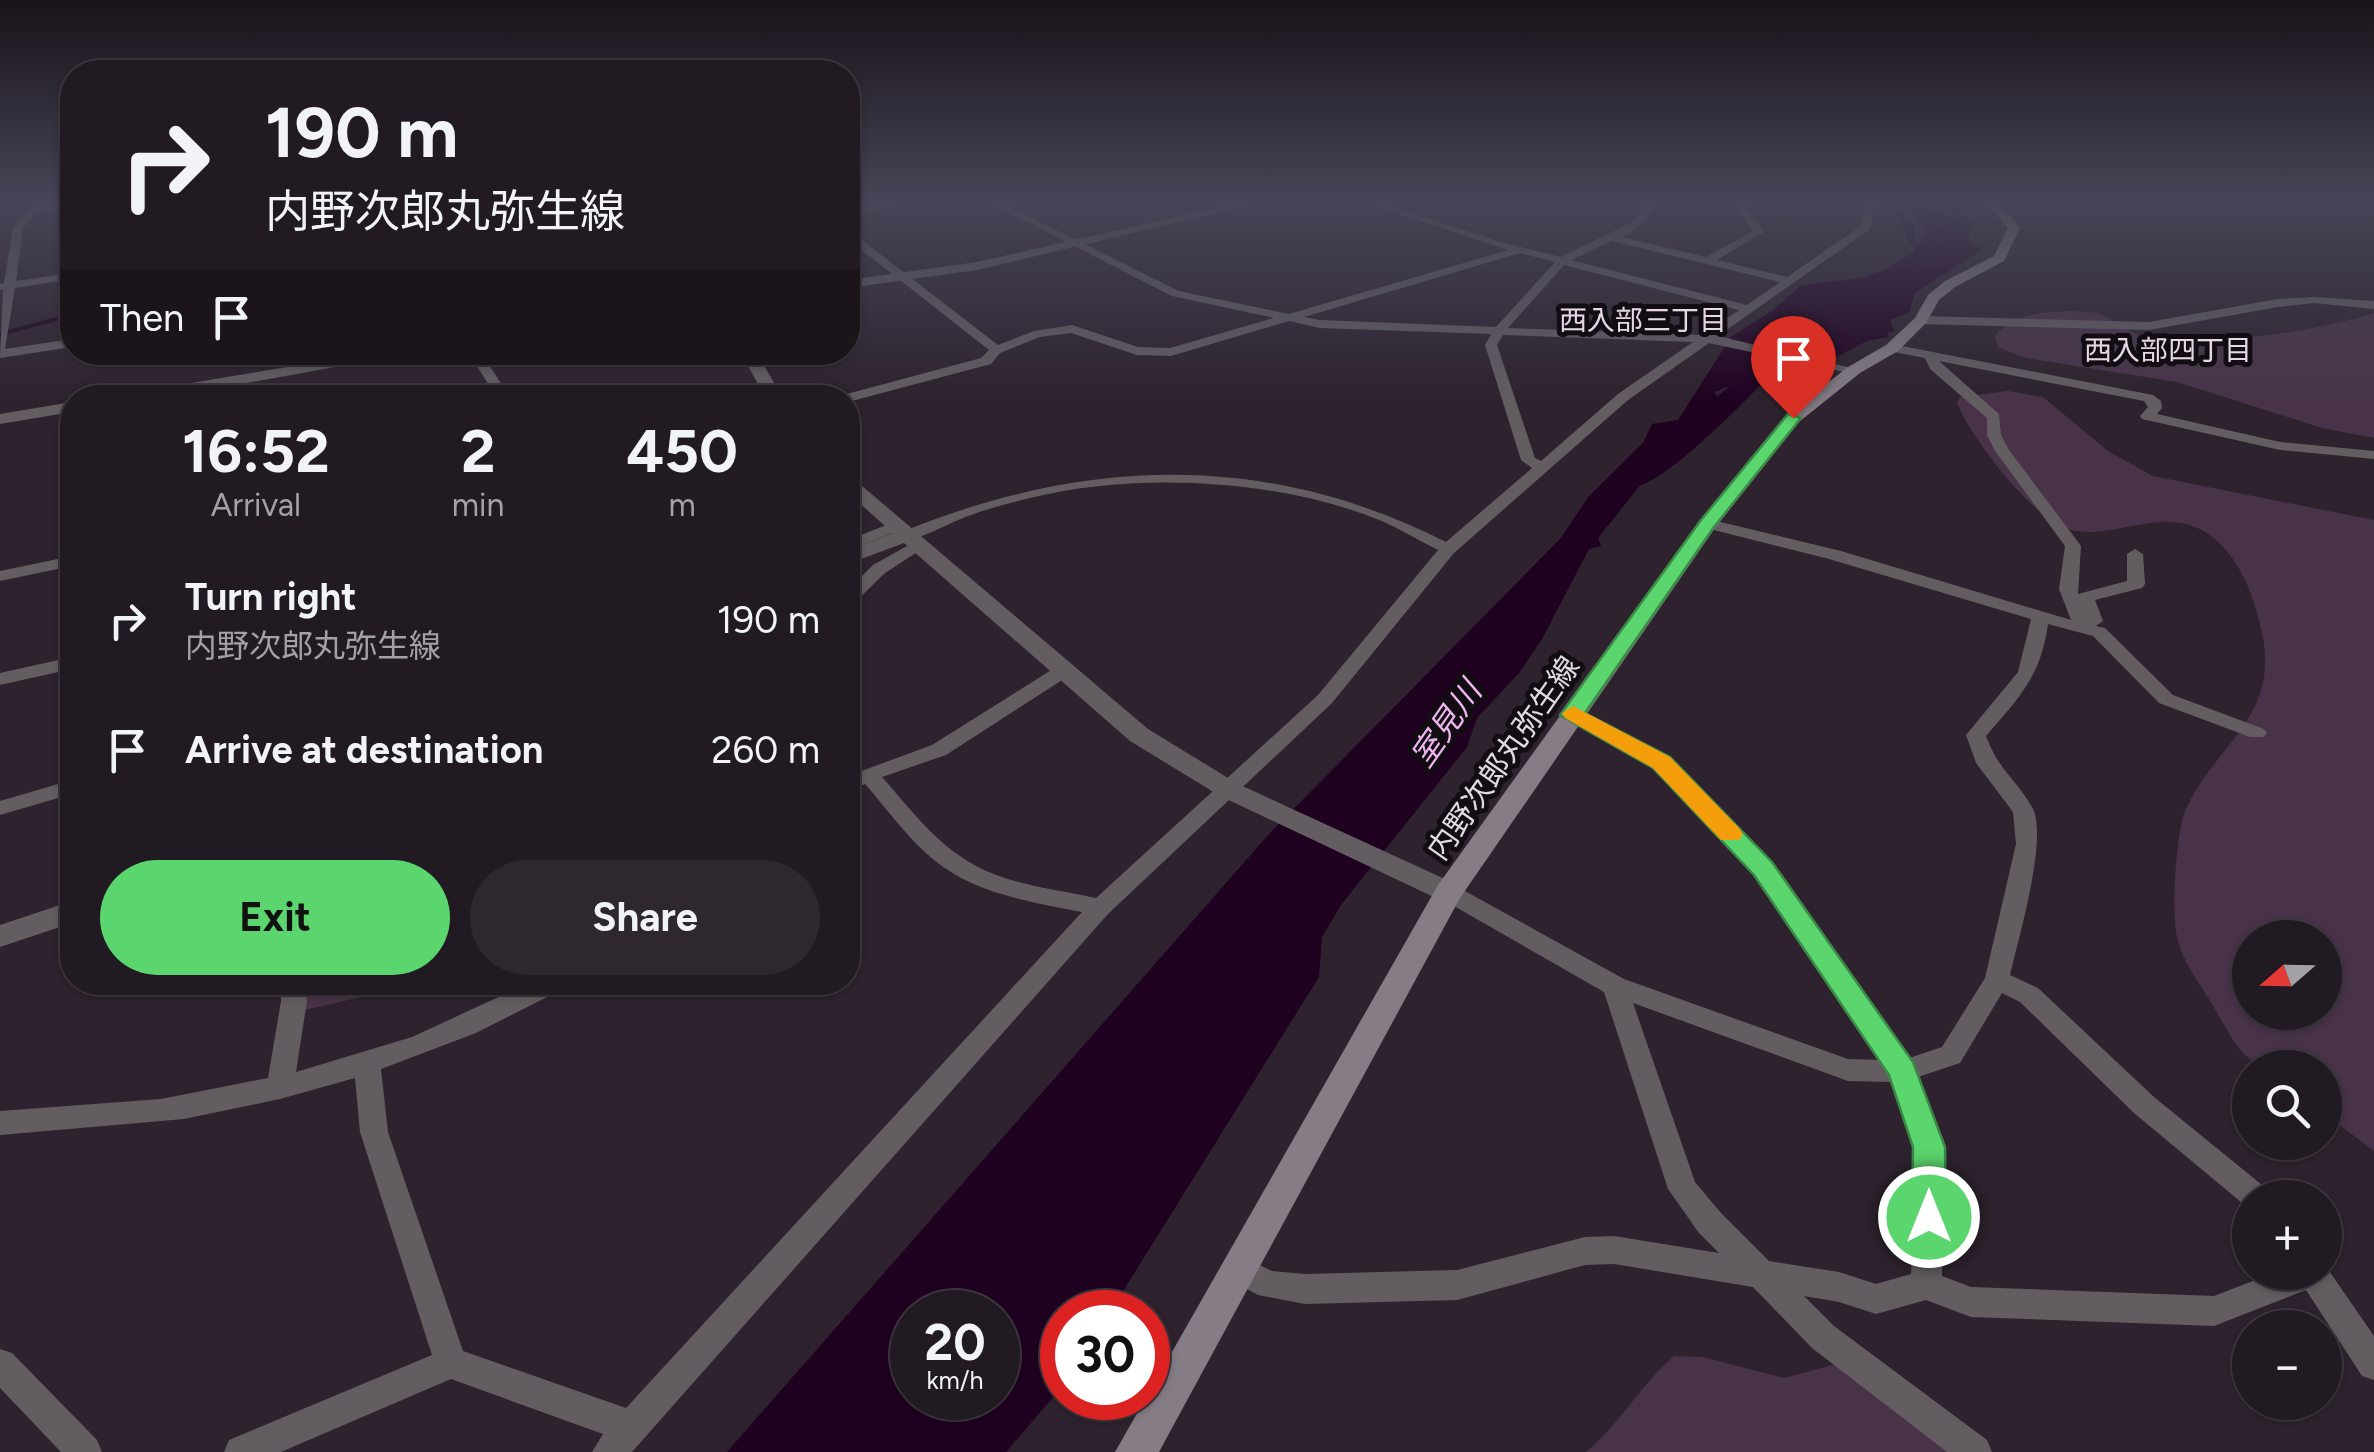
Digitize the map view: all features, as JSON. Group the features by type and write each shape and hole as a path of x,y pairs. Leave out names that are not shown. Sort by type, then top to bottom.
{"main road":[{"name":"内野次郎丸弥生線","path":"1136,1452 1448,892 1708,524 1793,418 1849,369 1892,348 1921,320 1933,298 1982,267"}],"street":[{"path":"891,267 996,350"},
{"path":"860,283 958,267"},
{"path":"1121,267 1176,294 1281,319 1320,324 1707,339 1849,369"},
{"path":"860,395 986,360 996,350 1038,334 1072,329 1136,351 1171,352 1462,267"},
{"path":"1540,466 1528,460 1490,345 1557,267"},
{"path":"1592,267 1748,310"},
{"path":"1732,267 1786,280"},
{"path":"608,1452 1100,908 1237,794 1325,699 1448,548 1623,396 1806,267"},
{"path":"60,278 5,286 2,342 60,343"},
{"path":"1921,320 2149,326 2278,302 2374,304"},
{"path":"1892,348 2136,394 2154,400 2156,408 2147,416 2181,426 2280,446 2374,455"},
{"path":"1931,358 1935,366 1994,417 1994,435 2002,451 2073,546 2068,589 2091,630 2166,699 2257,732"},
{"path":"209,385 330,365"},
{"path":"0,419 60,409"},
{"path":"860,553 938,519 992,502 1088,481 1148,478 1320,495 1368,508 1448,548"},
{"path":"860,497 1139,735 1237,794 1448,892 1615,986 1848,1070 1902,1071 1951,1055 1997,980 2027,844 2024,811 1986,763 1976,735 2026,682 2037,648 2040,618"},
{"path":"1708,524 1835,554 2040,618 2091,630"},
{"path":"860,544 905,536"},
{"path":"860,587 905,536"},
{"path":"2091,630 2085,597 2136,584 2134,554"},
{"path":"0,576 60,564"},
{"path":"0,679 60,666"},
{"path":"860,778 940,750 1064,671"},
{"path":"1572,715 1661,762 1763,868 1902,1071 1929,1147 1926,1285"},
{"path":"860,781 954,864 988,880 1100,908"},
{"path":"0,808 60,790"},
{"path":"0,936 60,916"},
{"path":"1997,980 2029,996 2144,1106 2235,1180"},
{"path":"1615,986 1683,1189 1822,1337 1975,1452"},
{"path":"281,1084 293,995"},
{"path":"0,1123 183,1107 367,1064 532,995"},
{"path":"367,1064 374,1132 451,1362"},
{"path":"1237,1268 1270,1285 1305,1289 1457,1285 1584,1251 1614,1250 1839,1288 1876,1299 1926,1285 1971,1302 2214,1311 2268,1290"},
{"path":"2324,1290 2374,1364"},
{"path":"241,1452 451,1362 631,1427"},
{"path":"0,1365 85,1452"}],"shaded area":[{"path":"2071,311 2098,314 2144,336 2175,340 2263,336 2374,313 2374,438 2322,428 2177,382 2026,358 1998,347 1995,336 2020,318"},
{"path":"2008,391 2043,397 2108,451 2153,476 2374,520 2374,1151 2342,1127 2342,1050 2241,1050 2192,972 2177,937 2174,911 2182,819 2199,785 2255,706 2263,684 2261,628 2241,571 2217,541 2183,523 2083,532 2056,523 2005,476 1957,403 1960,397"},
{"path":"302,995 370,995 301,1011"},
{"path":"1674,1356 1703,1357 1784,1378 1840,1363 1962,1452 1586,1452"}],"water":[{"path":"1894,267 1956,267 1915,293 1909,313 1890,320 1894,331 1888,332 1888,337 1867,341 1835,358 1786,365 1714,392 1717,395 1707,420 1668,449 1675,454 1673,458 1642,483 1598,538 1601,546 1589,549 1542,639 1519,673 1477,718 1467,747 1341,905 1322,937 1319,977 1124,1290 1040,1290 1040,1413 1006,1452 727,1452 1269,834 1560,539 1589,496 1643,443 1652,424 1678,420 1731,337 1772,311 1801,285 1860,278"}],"waterway":[{"name":"室見川","path":"1886,277 1903,267"},
{"path":"0,334 60,318"},
{"name":"室見川","path":"1632,483 1707,426 1721,406 1760,373 1790,339"}],"slow traffic":[{"path":"1573,713 1661,762 1730,834"}],"district":[{"name":"西入部三丁目","path":"1643,320"},
{"name":"西入部四丁目","path":"2168,350"}],"route":[{"path":"1793,418 1708,524 1572,715 1661,762 1763,868 1902,1071 1929,1147 1929,1217"}]}
